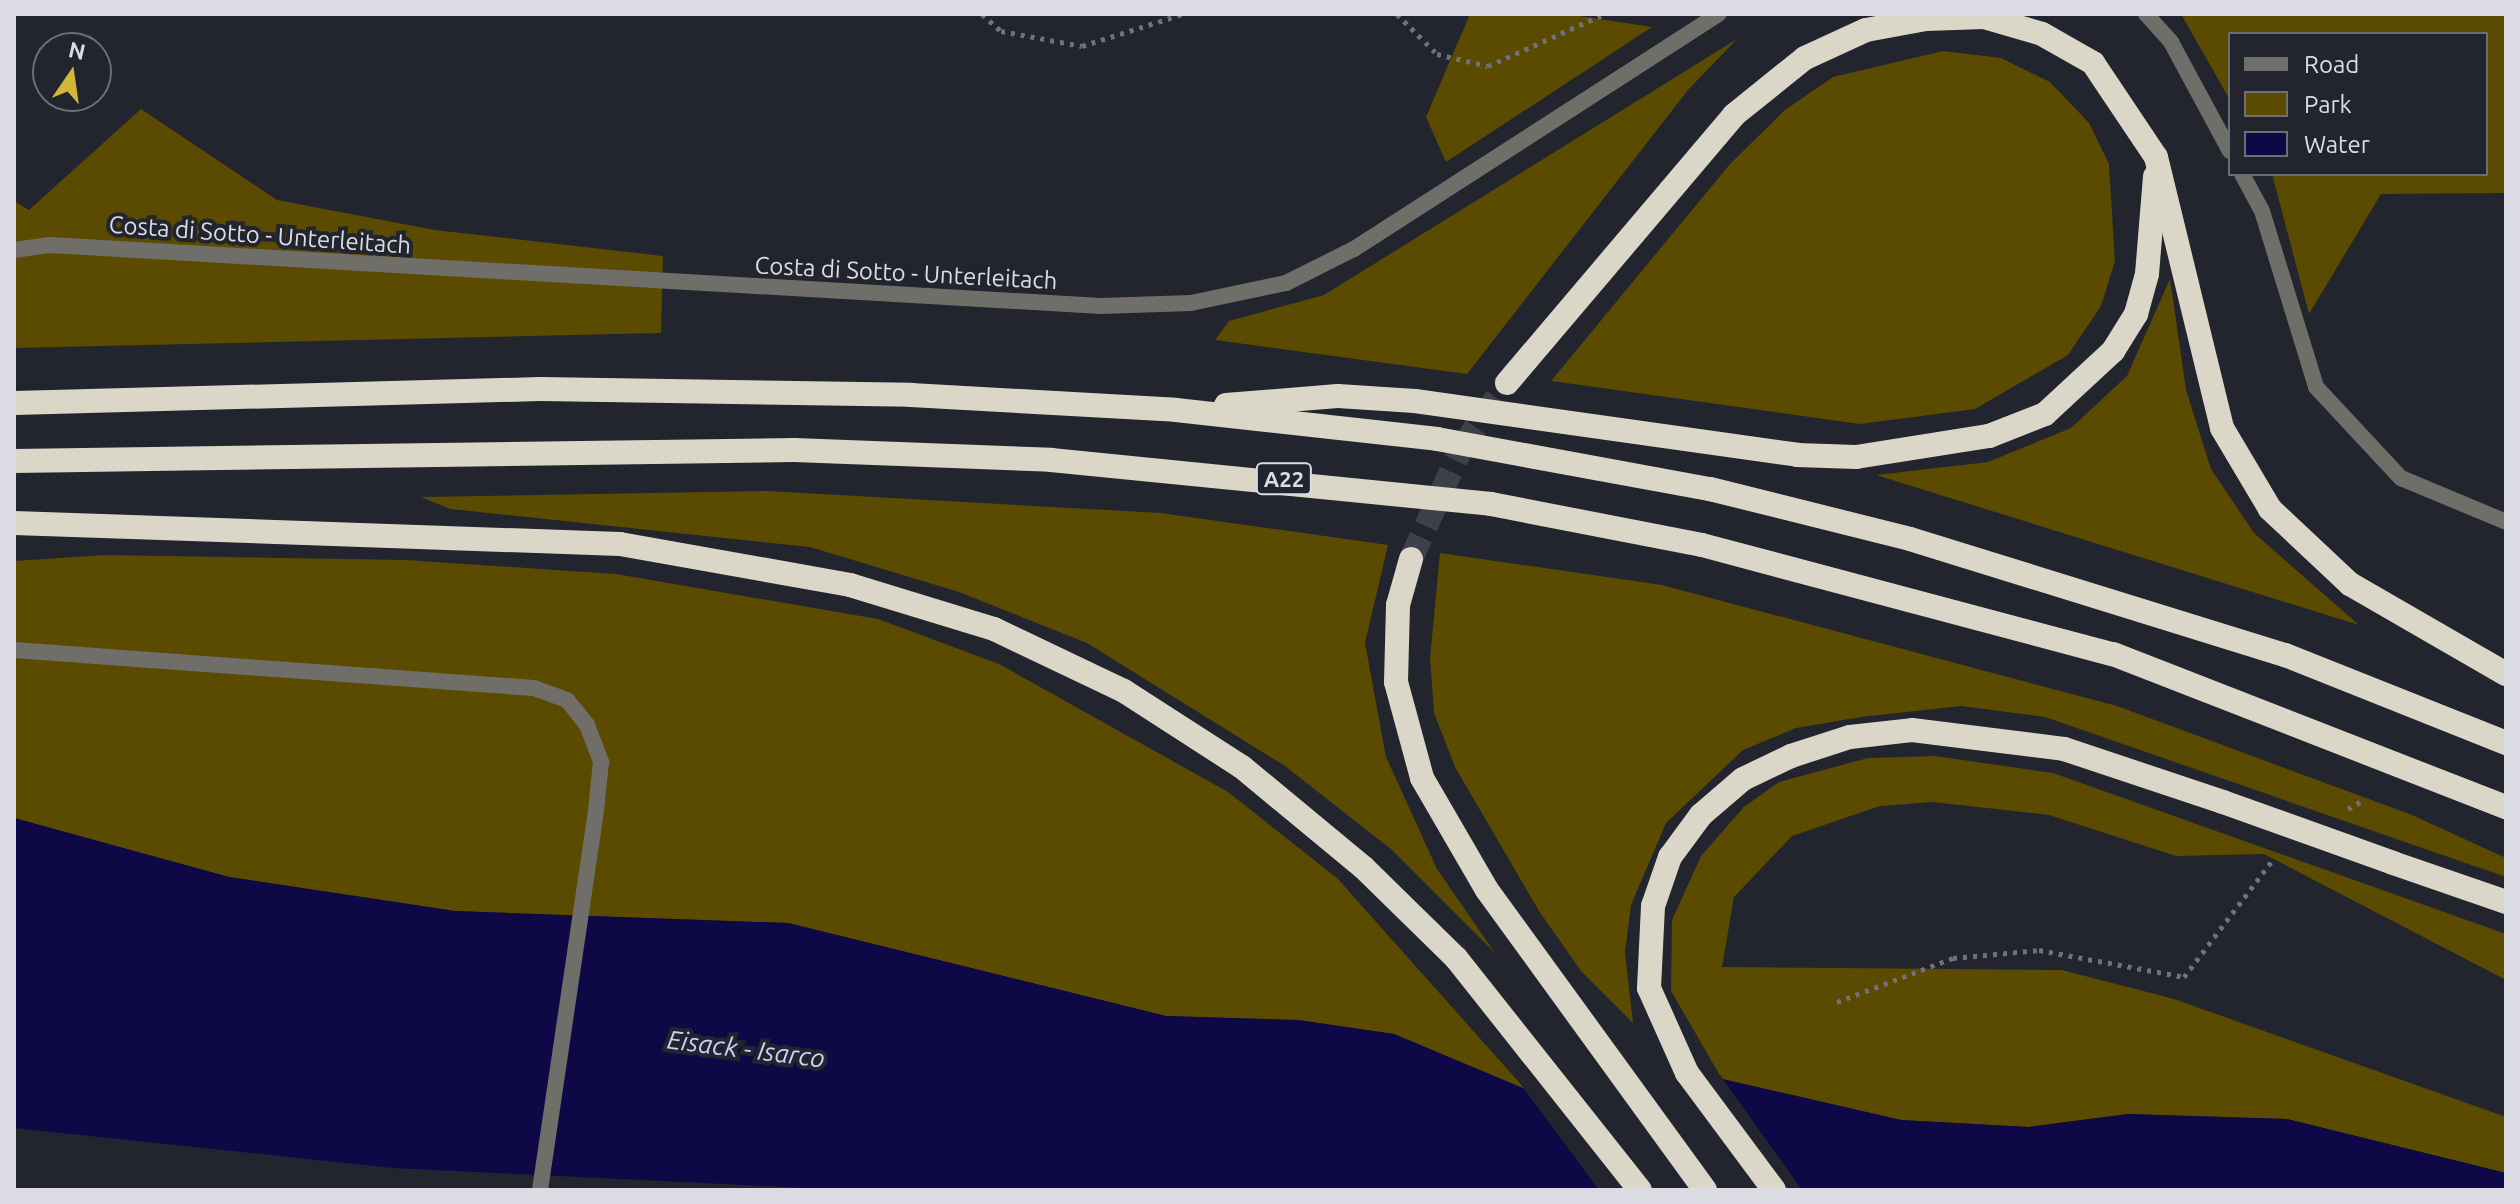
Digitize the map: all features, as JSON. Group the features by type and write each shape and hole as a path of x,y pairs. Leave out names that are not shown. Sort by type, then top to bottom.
{"highway":[{"path":"1507,383 1734,115 1805,58 1866,30 1984,17 2042,34 2093,63 2156,157 2203,369 2222,428 2270,509 2350,584 2506,674"},
{"path":"1176,410 1338,396 1415,401 1797,455 1856,457 1989,436 2045,414 2085,385 2136,314 2156,157"},
{"path":"14,403 540,389 911,395 1176,410 1574,463 1910,539 2256,645 2506,743"},
{"name":"A22","path":"14,461 540,448 809,450 1067,461 1491,504 1717,549 2113,654 2506,807"},
{"path":"14,523 620,544 850,585 994,629 1124,691 1242,767 1456,958 1640,1190"},
{"path":"1411,559 1398,605 1396,682 1422,778 1544,972 1705,1190"},
{"path":"1774,1190 1687,1073 1649,988 1653,906 1670,857 1701,815 1743,779 1791,756 1850,737 1912,730 1994,737 2064,749 2506,902"}],"street":[{"name":"Costa di Sotto - Unterleitach","path":"14,250 50,245 1101,306 1191,303 1286,283 1354,249 1719,14"},
{"path":"2146,14 2171,42 2228,147"},
{"path":"2243,176 2262,211 2316,387 2401,478 2506,522"},
{"path":"14,650 534,688 567,700 587,725 601,762 540,1190"}],"path":[{"path":"982,14 1001,31 1082,46 1183,14"},
{"path":"1397,14 1437,54 1488,66 1604,14"},
{"path":"2335,816 2360,802"},
{"path":"1837,1002 1953,958 2039,950 2184,977 2284,845"}],"green space":[{"path":"1470,14 1566,14 1652,27 1446,162 1426,117"},
{"path":"2181,14 2506,14 2506,193 2381,194 2309,314 2273,176 2488,176 2488,32 2228,32 2228,96"},
{"path":"1737,39 1688,90 1467,374 1215,340 1229,321 1324,295"},
{"path":"1943,51 2001,58 2050,82 2089,123 2109,164 2115,261 2101,306 2068,355 1975,409 1860,424 1551,381 1730,164 1785,110 1833,77"},
{"path":"141,109 277,200 435,230 663,256 661,333 14,348 14,201 29,210"},
{"path":"2170,279 2186,390 2211,469 2254,533 2359,625 1876,475 1988,462 2071,428 2127,376"},
{"path":"768,491 1161,513 1388,545 1365,643 1386,757 1437,869 1495,953 1392,850 1285,766 1087,643 959,592 810,547 450,509 421,497"},
{"path":"1440,553 1662,585 2117,706 2412,815 2506,858 2506,877 2045,717 1961,706 1861,717 1796,728 1743,750 1666,823 1631,905 1625,952 1633,1023 1581,971 1539,911 1455,767 1434,713 1430,658"},
{"path":"106,555 406,560 616,574 878,619 999,664 1228,792 1337,878 1525,1089 1394,1034 1298,1020 1166,1016 788,923 455,911 229,877 14,818 14,561"},
{"path":"1935,756 2053,773 2506,934 2506,980 2264,854 2176,856 2049,815 1932,802 1880,806 1792,836 1734,897 1722,967 2062,970 2174,999 2506,1117 2506,1173 2287,1119 2128,1114 2029,1127 1901,1120 1722,1079 1671,991 1672,920 1701,856 1744,807 1779,782 1868,758"}],"water":[{"name":"Eisack - Isarco","path":"14,818 229,877 455,911 788,923 1166,1016 1298,1020 1394,1034 1525,1089 1722,1079 1901,1120 2029,1127 2128,1114 2287,1119 2506,1173 2506,1190 849,1190 393,1168 14,1128"}],"pier":[{"path":"1720,1075 1802,1190 1599,1190 1519,1082"}],"tunnel":[{"path":"1411,559 1462,447 1507,383"}]}
